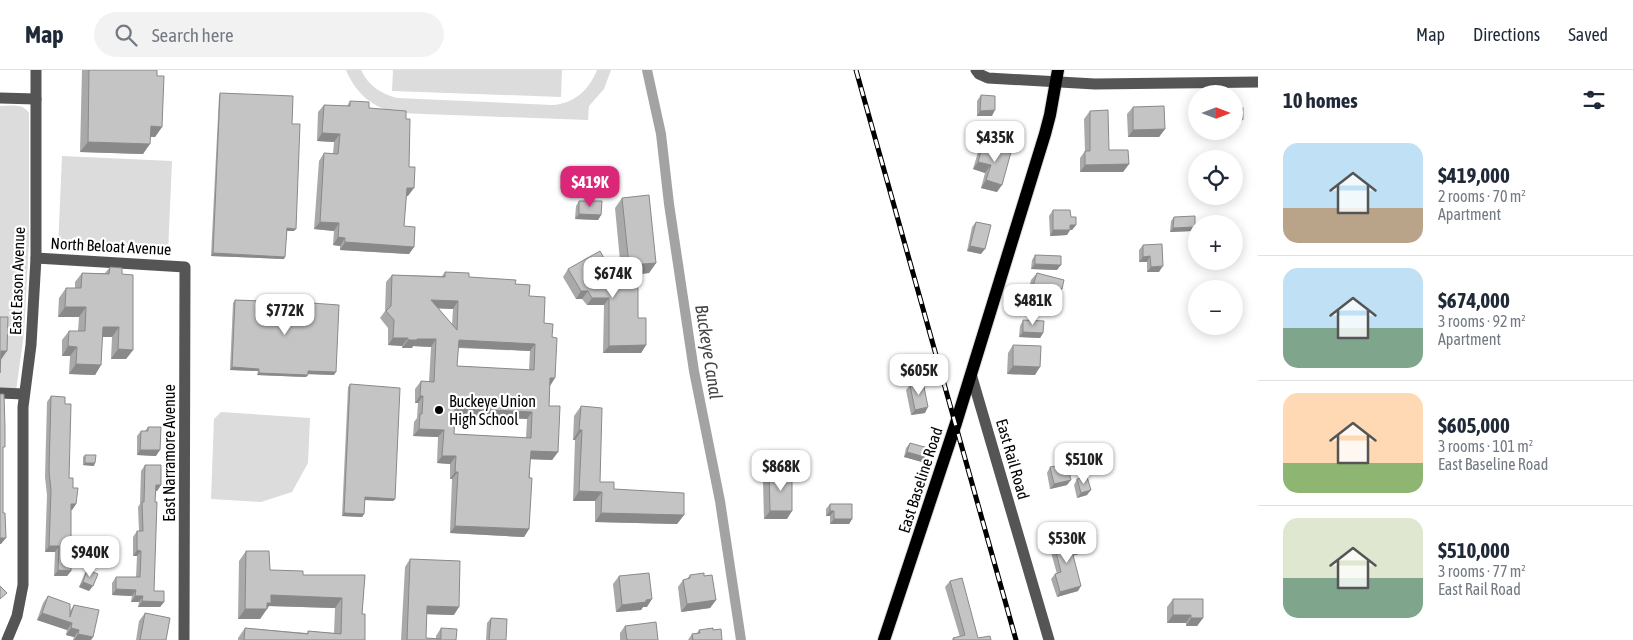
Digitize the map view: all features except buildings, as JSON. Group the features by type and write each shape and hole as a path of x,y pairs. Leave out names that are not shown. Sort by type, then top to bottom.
{"main road":[{"name":"East Baseline Road","path":"884,640 971,374 1045,134 1057,76"}],"street":[{"name":"East Eason Avenue","path":"7,640 14,625 23,585 24,394 31,344 36,258 36,70"},
{"path":"978,72 988,78 1057,76 1095,84 1258,82"},
{"path":"0,98 36,99"},
{"name":"North Beloat Avenue","path":"36,258 185,267"},
{"name":"East Narramore Avenue","path":"184,640 185,267"},
{"name":"East Rail Road","path":"971,374 1049,640"},
{"path":"0,393 24,394"}],"shaded area":[{"path":"346,70 361,70 367,80 376,88 397,98 552,105 567,102 580,95 590,84 597,70 611,70 604,89 589,106 588,120 398,113 381,108 366,99 350,79"},
{"path":"393,70 562,70 561,97 392,91"},
{"path":"0,106 20,106 29,113 29,241 24,333 16,391 0,390"},
{"path":"62,156 172,161 168,253 58,248"},
{"path":"221,412 310,418 308,463 292,492 261,502 211,499 214,419"}],"waterway":[{"name":"Buckeye Canal","path":"647,70 661,134 669,204 694,371 720,501 741,640"}],"railway":[{"path":"856,70 1016,640"}],"place":[{"name":"Buckeye Union High School","path":"439,410"}]}
